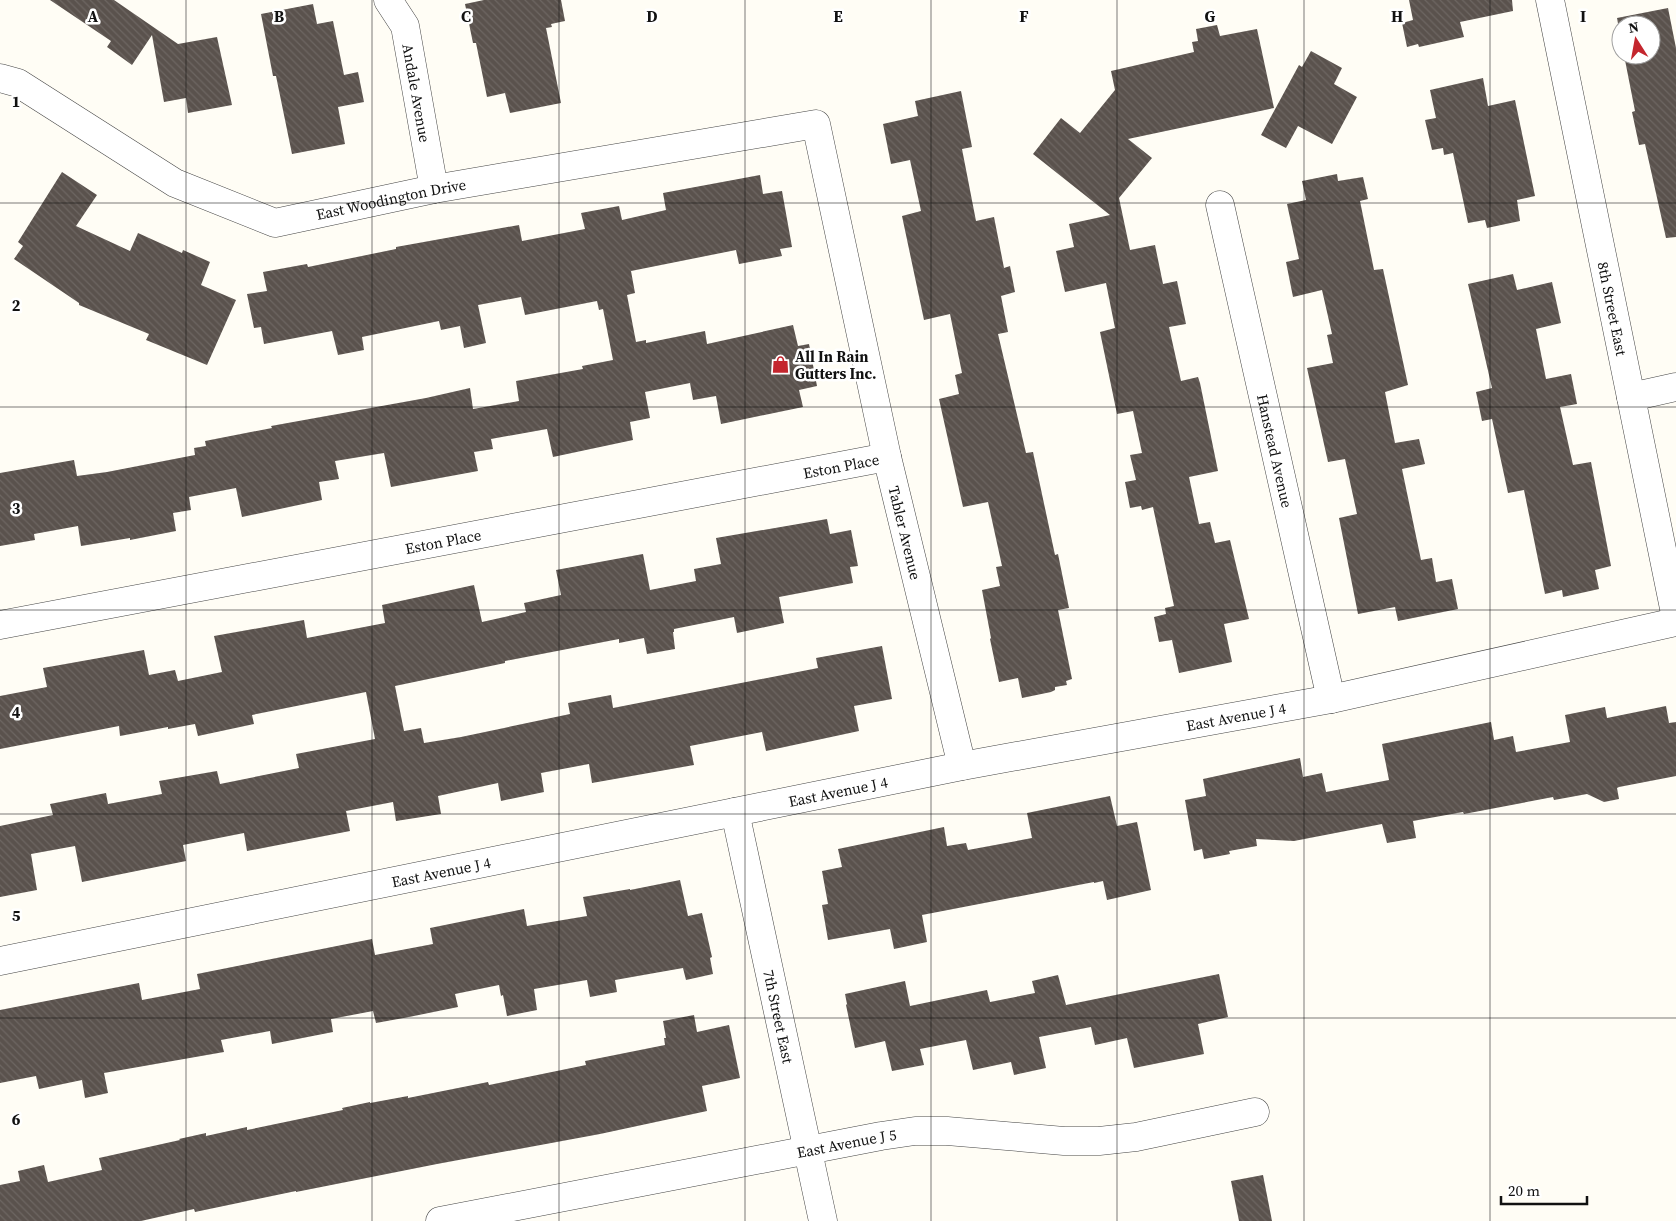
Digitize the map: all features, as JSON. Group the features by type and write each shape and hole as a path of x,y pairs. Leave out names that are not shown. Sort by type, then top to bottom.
{"street":[{"name":"Andale Avenue","path":"388,0 405,26 434,189"},
{"name":"8th Street East","path":"1550,0 1676,618"},
{"name":"East Woodington Drive","path":"0,78 18,83 175,183 275,223 434,189 816,124"},
{"name":"Tabler Avenue","path":"816,124 887,457 962,766"},
{"name":"Hanstead Avenue","path":"1220,205 1331,698"},
{"path":"1631,397 1676,387"},
{"name":"Eston Place","path":"0,625 887,457"},
{"name":"East Avenue J 4","path":"0,961 962,766 1331,698 1676,622"},
{"name":"7th Street East","path":"735,812 823,1221"},
{"name":"East Avenue J 5","path":"440,1221 881,1136 947,1131 1064,1141 1109,1140 1136,1137 1255,1112"}],"building":[{"path":"50,0 114,0 178,44 217,37 232,105 188,113 186,98 164,102 152,35 132,65 107,47 111,41"},
{"path":"484,0 561,0 565,21 551,24 552,27 546,28 561,103 510,113 505,93 487,97 476,43 473,43 465,4"},
{"path":"1409,0 1512,0 1513,11 1460,22 1464,37 1419,47 1418,44 1407,47 1402,23 1413,20"},
{"path":"313,4 317,24 333,21 344,75 358,72 364,102 338,107 345,144 292,154 276,76 273,76 261,14"},
{"path":"1668,8 1676,48 1676,237 1666,238 1645,144 1639,145 1632,112 1635,111 1626,65 1661,65 1661,15 1632,15"},
{"path":"1217,25 1220,36 1257,29 1274,108 1128,139 1152,158 1119,198 1130,250 1155,245 1163,284 1177,281 1186,324 1169,327 1181,381 1198,377 1218,471 1189,477 1199,524 1210,522 1215,543 1230,540 1249,619 1224,624 1232,662 1179,673 1172,640 1159,642 1154,617 1166,614 1165,608 1174,606 1153,507 1142,510 1141,506 1130,508 1125,482 1136,480 1130,455 1142,453 1133,411 1117,414 1100,332 1115,328 1106,283 1065,292 1056,251 1074,247 1069,224 1110,215 1033,154 1061,118 1080,133 1115,90 1111,71 1194,52 1192,42 1198,41 1196,29"},
{"path":"1311,51 1342,68 1334,84 1357,97 1332,144 1298,126 1286,148 1261,135 1299,65 1302,67"},
{"path":"1483,78 1488,106 1515,100 1535,196 1517,200 1520,221 1487,228 1485,220 1468,223 1453,153 1444,155 1443,148 1432,150 1425,120 1436,118 1430,90"},
{"path":"961,91 972,147 962,149 976,221 994,217 1004,268 1010,266 1015,292 1001,296 1008,332 998,334 1026,453 1033,452 1055,555 1058,554 1069,608 1058,610 1072,679 1066,681 1067,685 1055,687 1055,690 1051,692 1022,698 1018,678 999,682 990,639 982,590 1000,586 996,567 1002,566 988,502 963,507 939,399 959,394 955,375 962,373 950,314 924,320 902,216 921,211 910,160 891,164 883,124 918,116 915,101"},
{"path":"62,172 97,195 76,226 130,251 138,233 182,253 183,250 210,262 201,285 236,300 207,365 146,340 149,334 79,305 79,303 14,259 23,246 18,242"},
{"path":"1337,174 1338,181 1363,177 1368,199 1360,201 1374,270 1383,269 1408,385 1385,392 1395,443 1419,439 1425,464 1402,469 1421,560 1432,558 1436,582 1452,579 1458,609 1398,621 1395,607 1358,614 1339,518 1357,514 1345,459 1328,462 1307,368 1333,363 1327,335 1332,334 1322,290 1293,297 1286,262 1299,259 1287,204 1306,200 1302,181"},
{"path":"760,175 763,194 782,191 792,247 780,249 782,256 739,264 736,250 631,271 635,293 627,295 636,342 646,340 646,343 705,331 707,344 793,325 798,346 809,344 817,386 799,390 803,407 721,424 716,396 693,400 690,383 645,392 650,418 630,422 633,440 553,457 547,429 491,439 493,449 474,452 478,471 391,487 384,453 335,461 339,479 319,482 322,500 242,517 236,488 189,497 191,510 173,513 176,531 130,540 130,538 81,546 78,526 34,534 35,540 0,546 0,473 74,460 77,476 107,472 195,455 194,448 206,446 205,441 272,428 271,426 426,398 470,388 473,409 519,401 516,381 583,369 582,366 613,360 603,309 599,310 597,301 525,315 521,297 478,305 486,343 464,348 460,326 441,330 439,321 362,337 364,350 338,355 332,331 264,344 261,327 254,328 247,294 267,291 263,272 307,264 308,267 396,249 396,247 519,225 522,241 585,229 581,213 619,206 622,220 666,210 663,193"},
{"path":"1513,274 1517,290 1552,282 1561,323 1536,329 1546,379 1571,374 1577,404 1560,407 1573,465 1591,462 1611,566 1595,570 1599,589 1563,597 1562,590 1545,594 1524,490 1508,493 1492,419 1482,421 1476,392 1492,388 1468,284"},
{"path":"827,519 830,534 851,530 858,566 850,567 853,583 779,597 784,623 737,633 734,617 674,629 675,649 647,654 644,638 619,643 619,639 505,661 505,663 395,686 404,731 421,728 424,743 570,714 568,703 611,695 613,708 818,668 816,658 882,646 892,699 854,706 859,731 766,751 762,732 690,746 694,765 592,783 589,764 541,773 544,792 501,801 498,783 438,796 441,814 396,821 393,802 346,811 350,831 247,851 244,833 183,845 186,861 82,882 75,846 31,854 37,890 0,897 0,826 53,815 50,804 106,793 108,804 162,794 159,781 217,771 220,784 299,768 296,754 375,739 366,692 252,715 254,724 198,736 195,724 120,736 119,726 0,749 0,696 47,687 43,668 144,650 149,675 175,670 178,681 222,672 214,636 304,620 307,638 385,623 382,605 474,585 482,622 526,612 524,603 561,595 556,570 643,554 650,590 696,581 694,569 721,564 716,538"},
{"path":"1666,706 1669,723 1676,722 1676,776 1619,787 1617,788 1619,799 1604,802 1587,794 1554,800 1553,797 1464,814 1463,812 1413,821 1416,838 1387,843 1382,824 1294,841 1256,839 1257,846 1229,851 1230,854 1204,859 1202,849 1194,851 1185,800 1206,796 1203,779 1300,758 1303,777 1322,773 1326,792 1389,780 1382,744 1491,722 1494,740 1513,736 1516,752 1570,742 1565,715 1605,707 1607,718"},
{"path":"1110,796 1117,826 1137,822 1151,890 1107,900 1103,881 922,915 927,942 894,949 890,929 828,940 822,905 828,904 822,871 842,867 838,849 944,827 947,846 966,843 968,850 1032,838 1027,813"},
{"path":"680,880 688,916 702,913 712,957 710,958 713,974 686,980 683,968 615,980 617,992 590,997 587,980 534,989 537,1010 507,1016 499,985 455,994 458,1007 409,1017 376,1023 373,1011 331,1019 333,1032 272,1044 270,1031 221,1040 224,1052 104,1073 108,1093 85,1098 82,1080 39,1089 36,1076 0,1083 0,1010 139,983 142,1000 200,989 197,974 372,939 375,955 433,944 430,928 524,909 527,926 587,916 583,897"},
{"path":"1219,974 1228,1017 1198,1024 1204,1054 1134,1068 1127,1038 1095,1045 1091,1027 1039,1037 1046,1068 1014,1075 1011,1062 973,1070 966,1040 920,1049 924,1065 892,1071 885,1041 855,1048 845,994 905,981 910,1006 987,990 990,1002 1035,993 1032,981 1058,975 1066,1005"},
{"path":"694,1015 697,1032 729,1025 740,1078 702,1086 707,1111 600,1134 296,1191 195,1212 194,1209 141,1221 0,1221 0,1185 20,1181 18,1171 44,1165 48,1182 102,1170 99,1158 206,1133 206,1136 247,1127 247,1130 343,1110 342,1108 370,1102 408,1096 408,1098 488,1082 489,1085 586,1065 585,1061 665,1045 664,1038 666,1038 663,1021"},
{"path":"1263,1175 1272,1221 1239,1221 1231,1181"}],"place":[{"name":"All In Rain Gutters Inc.","path":"781,365"}]}
